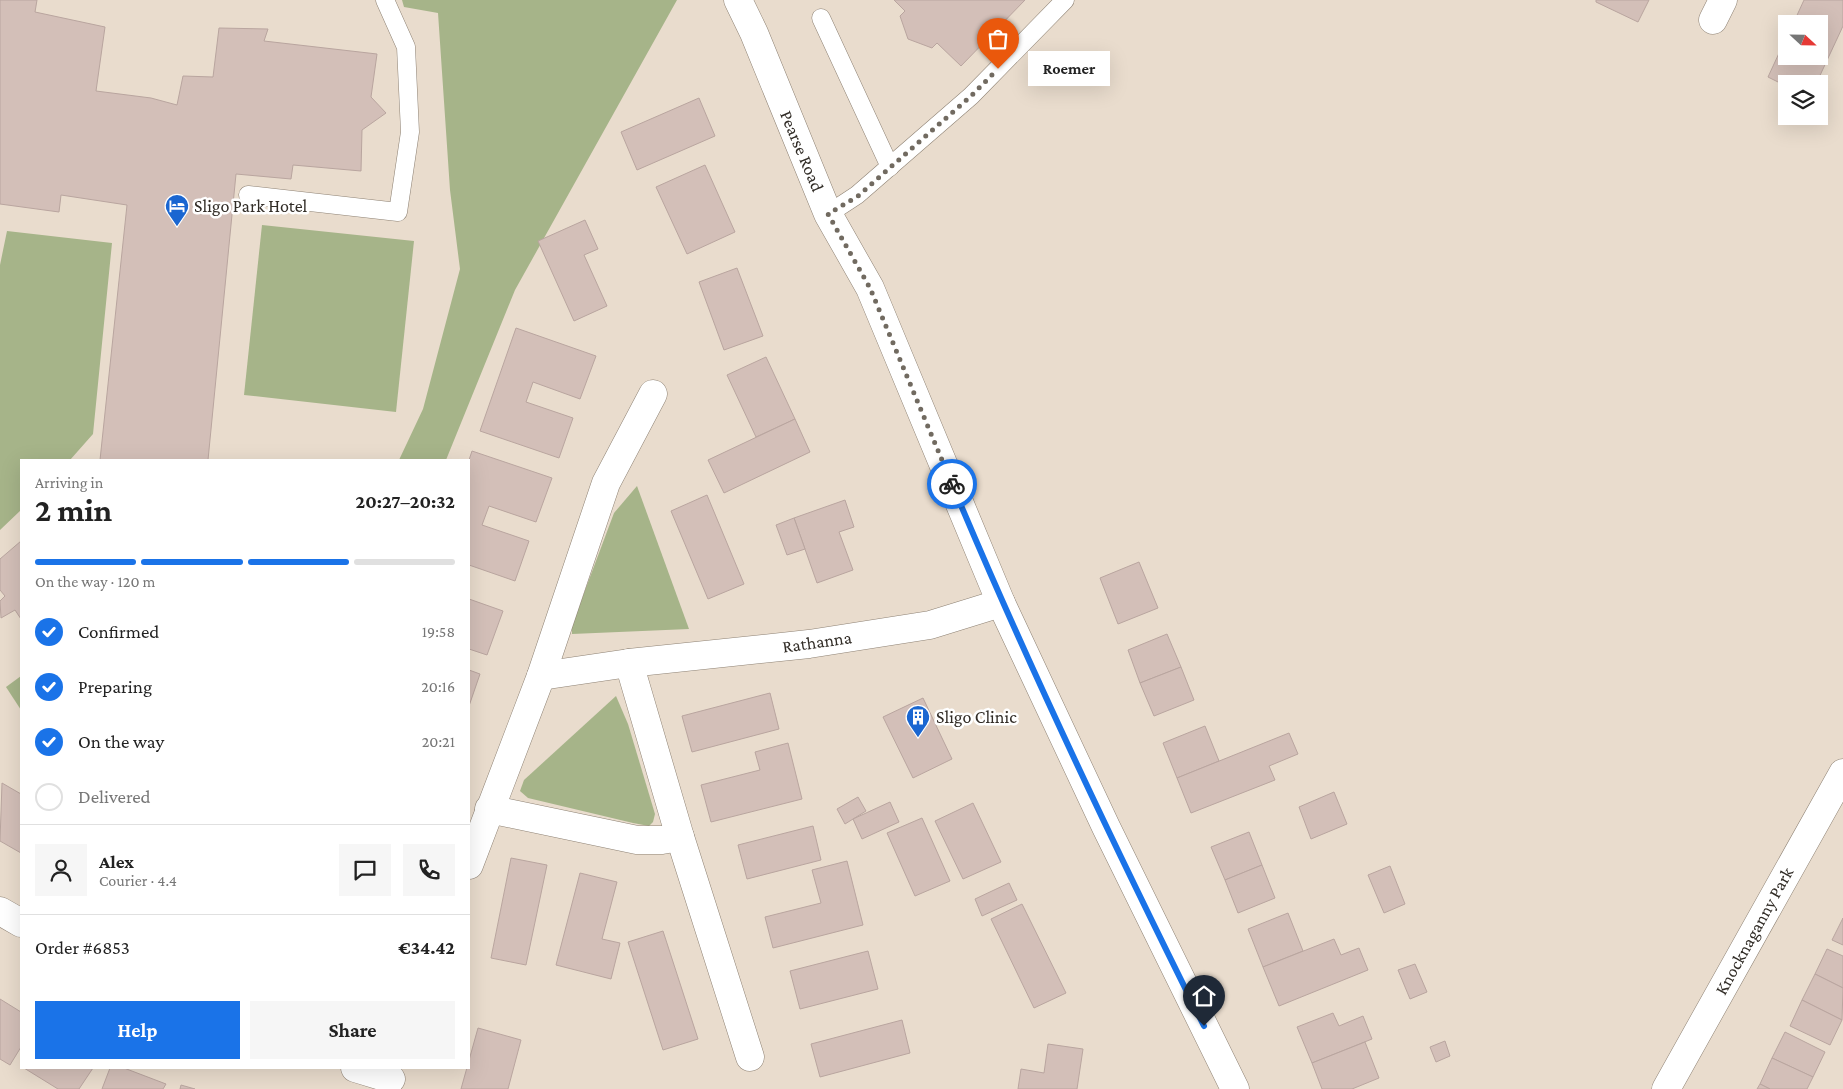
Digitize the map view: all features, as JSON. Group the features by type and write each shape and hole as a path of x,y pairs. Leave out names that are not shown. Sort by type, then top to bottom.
{"street":[{"name":"Pearse Road","path":"738,0 754,33 828,214 870,288 1001,603 1106,827 1235,1089"},
{"path":"470,862 541,676 606,483 653,394"},
{"name":"Rathanna","path":"541,676 629,663 809,644 930,626 1001,603"},
{"path":"629,663 680,837 750,1058"},
{"name":"Knocknaganny Park","path":"1666,1089 1843,773"},
{"path":"489,809 637,840 662,840 680,837"},
{"path":"0,912 20,922"},
{"path":"358,1069 391,1079"}],"lane":[{"path":"248,195 398,212 410,132 406,47 385,0"},
{"path":"828,214 858,196 971,96 1065,0"},
{"path":"821,18 890,167"}],"green space":[{"path":"402,0 677,0 515,290 446,459 399,459 423,409 460,269 450,190 438,13 404,7"},
{"path":"262,225 414,241 396,412 244,395"},
{"path":"7,231 112,243 93,434 71,459 20,459 20,511 0,530 0,265"},
{"path":"637,486 689,629 572,634 572,625 614,513"},
{"path":"20,677 20,708 6,687"},
{"path":"616,696 628,724 655,814 653,822 649,826 528,798 520,791 524,780"}],"building":[{"name":"Sligo Park Hotel","path":"0,0 37,0 35,12 105,27 96,91 151,98 177,105 183,76 213,77 219,28 268,29 264,41 377,54 371,97 386,113 362,130 361,171 293,165 291,179 236,174 208,459 100,459 127,205 61,195 59,212 0,204"},
{"path":"894,0 1025,0 961,66 937,43 932,48 908,39 900,16 905,11"},
{"path":"1596,0 1649,0 1638,22 1596,2"},
{"path":"1804,0 1843,0 1843,26 1828,58 1828,15 1797,15"},
{"path":"1778,55 1778,65 1825,65 1820,75 1778,75 1778,82 1768,77"},
{"path":"699,98 715,136 637,170 621,132"},
{"path":"705,165 735,232 687,254 656,187"},
{"path":"585,220 598,249 584,255 607,306 574,321 538,241"},
{"path":"737,268 763,336 724,350 699,282"},
{"path":"516,328 596,356 580,399 533,382 526,402 573,418 559,458 480,431"},
{"path":"766,357 795,419 756,437 727,375"},
{"path":"795,419 810,452 724,493 708,460"},
{"path":"472,451 552,478 536,522 489,506 482,525 529,541 515,581 470,565 469,459"},
{"path":"707,495 744,584 708,599 671,511"},
{"path":"845,500 854,527 839,532 853,570 817,583 794,518"},
{"path":"794,518 805,549 787,555 776,525"},
{"path":"20,542 20,618 15,610 1,618 0,601 5,596 0,590 0,559"},
{"path":"1139,562 1158,608 1118,624 1100,578"},
{"path":"470,599 503,611 487,655 470,649"},
{"path":"1167,634 1181,667 1140,683 1128,650"},
{"path":"1181,667 1194,700 1154,716 1140,683"},
{"path":"470,670 480,674 470,703"},
{"path":"770,693 779,729 692,752 682,716"},
{"name":"Sligo Clinic","path":"923,698 952,759 913,778 883,717"},
{"path":"1205,726 1219,761 1177,778 1163,743"},
{"path":"1289,733 1298,754 1269,766 1275,780 1191,813 1177,778"},
{"path":"788,743 802,799 711,822 701,785 760,770 755,752"},
{"path":"2,783 20,793 20,852 0,841"},
{"path":"1334,792 1347,824 1311,839 1299,807"},
{"path":"858,797 866,811 845,824 837,809"},
{"path":"890,802 899,822 862,839 853,819"},
{"path":"973,803 1001,862 963,879 935,821"},
{"path":"922,818 950,881 915,896 887,833"},
{"path":"813,826 821,860 747,879 738,845"},
{"path":"1249,832 1262,865 1225,880 1211,847"},
{"path":"511,858 547,865 526,965 491,958"},
{"path":"847,861 863,925 773,948 765,917 821,903 812,870"},
{"path":"1262,865 1275,898 1238,913 1225,880"},
{"path":"1390,866 1405,904 1384,913 1368,875"},
{"path":"580,873 617,882 602,939 620,943 611,979 556,965"},
{"path":"1009,883 1017,900 982,916 975,899"},
{"path":"1022,904 1066,993 1034,1008 991,919"},
{"path":"1288,913 1303,951 1263,967 1248,929"},
{"path":"1843,918 1843,945 1832,940"},
{"path":"663,931 698,1039 663,1050 628,942"},
{"path":"1334,939 1341,955 1359,948 1368,970 1279,1006 1263,967"},
{"path":"1827,949 1843,956 1843,988 1815,974"},
{"path":"868,951 878,989 800,1009 790,971"},
{"path":"1415,964 1427,992 1410,999 1398,970"},
{"path":"1815,974 1843,988 1842,1020 1802,1000"},
{"path":"0,999 20,1011 20,1049 10,1065 0,1059"},
{"path":"1802,1000 1842,1020 1830,1045 1790,1026"},
{"path":"1333,1013 1339,1026 1363,1016 1372,1039 1312,1063 1297,1027"},
{"path":"902,1020 910,1053 820,1077 811,1044"},
{"path":"478,1028 521,1040 508,1089 461,1089 467,1069 470,1069 470,1057"},
{"path":"1785,1032 1825,1052 1813,1077 1772,1058"},
{"path":"1445,1041 1450,1056 1436,1062 1430,1047"},
{"path":"1365,1042 1379,1078 1352,1089 1322,1089 1312,1063"},
{"path":"1048,1044 1083,1049 1077,1089 1018,1089 1021,1069 1044,1073"},
{"path":"1772,1058 1813,1077 1807,1089 1770,1089 1760,1084"},
{"path":"26,1069 92,1069 79,1089 58,1089"},
{"path":"110,1069 127,1069 166,1084 163,1089 102,1089"},
{"path":"1760,1084 1770,1089 1757,1089"},
{"path":"181,1085 195,1089 180,1089"}],"way so far":[{"path":"952,484 870,288 828,214 858,196 971,96 998,69"}],"place":[{"name":"Roemer","path":"998,69"},
{"name":"Sligo Park Hotel","path":"177,227"},
{"name":"Sligo Clinic","path":"918,738"}],"route":[{"path":"952,484 1001,603 1106,827 1204,1026"}]}
